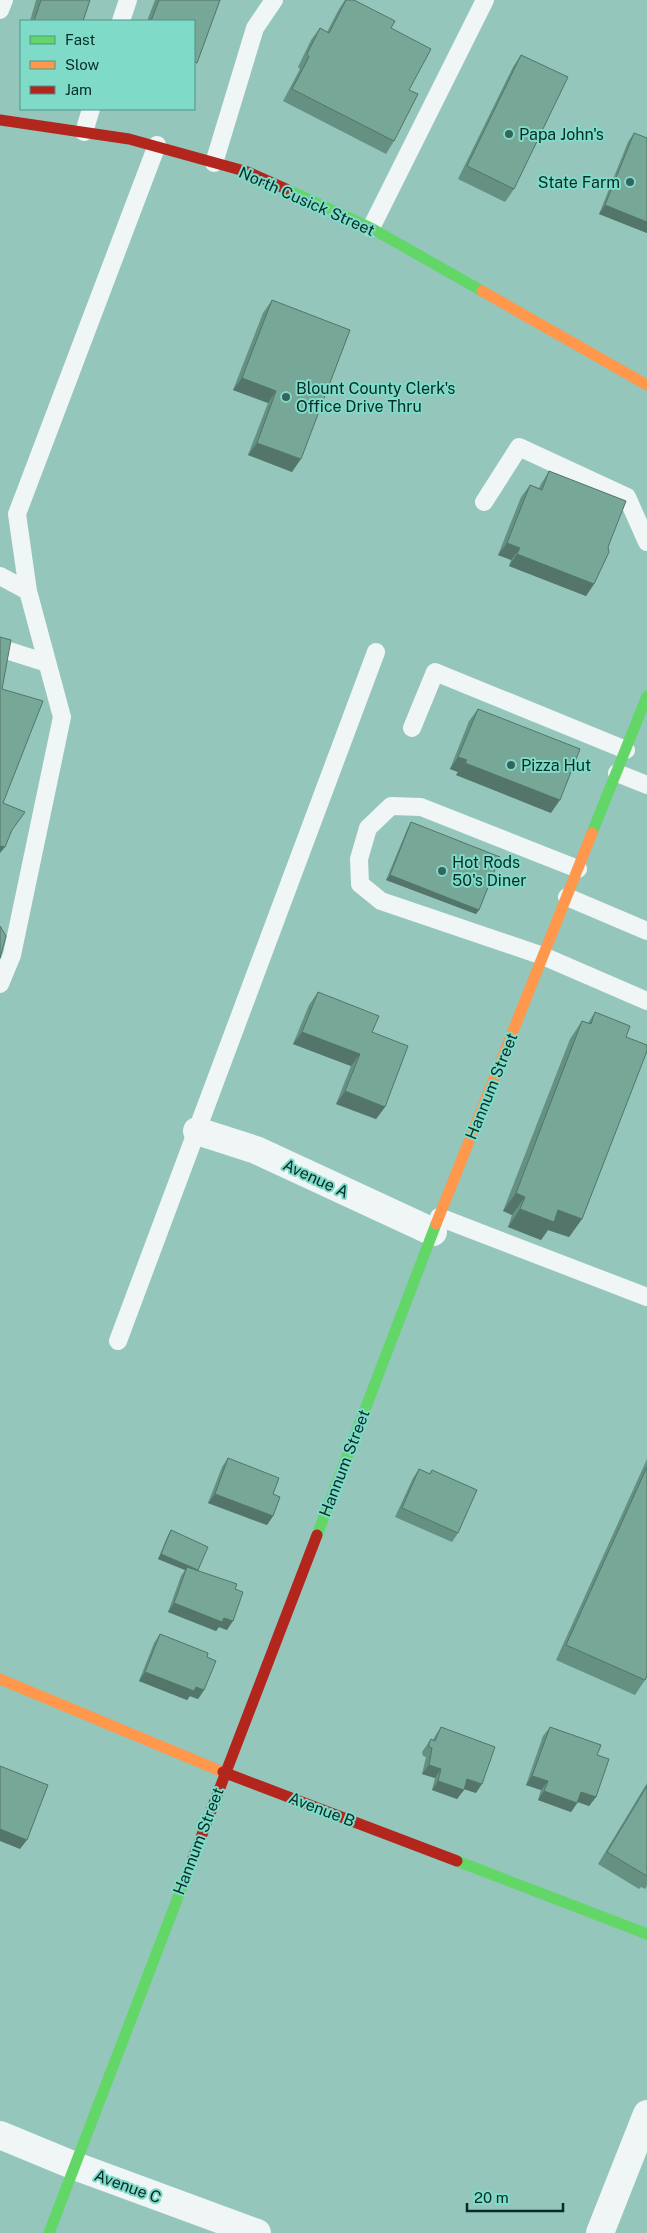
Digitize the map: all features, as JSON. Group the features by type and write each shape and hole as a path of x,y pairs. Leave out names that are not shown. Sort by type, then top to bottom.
{"street":[{"name":"North Cusick Street","path":"0,120 157,145 248,172 371,228 647,385"},
{"name":"Hannum Street","path":"49,2233 224,1772 436,1224 647,696"},
{"name":"Avenue A","path":"198,1131 256,1150 436,1224"},
{"name":"Avenue B","path":"0,1679 224,1772 647,1934"},
{"path":"600,2233 647,2114"},
{"name":"Avenue C","path":"0,2135 75,2166 257,2233"}],"lane":[{"path":"0,10 4,0"},
{"path":"121,20 128,0"},
{"path":"214,163 255,28 274,0"},
{"path":"371,228 485,0"},
{"path":"84,132 92,110"},
{"path":"0,984 12,955 62,717 28,591 17,514 157,145"},
{"path":"484,502 519,447 628,497 647,542"},
{"path":"0,576 28,591"},
{"path":"0,648 48,663"},
{"path":"118,1341 376,652"},
{"path":"412,728 435,672 626,750"},
{"path":"616,773 647,785"},
{"path":"578,869 421,807 391,806 368,828 359,859 360,884 381,901 543,956 647,1001"},
{"path":"566,898 647,931"},
{"path":"436,1224 647,1297"}],"building":[{"path":"41,0 90,0 83,20 34,20"},
{"path":"159,0 220,0 197,63 195,62 195,20 151,20"},
{"path":"346,0 354,0 395,21 391,28 431,49 409,90 418,94 394,141 292,89 309,57 307,54 320,28 329,33"},
{"name":"Papa John's","path":"521,55 568,77 514,189 467,166"},
{"name":"State Farm","path":"634,133 647,138 647,222 605,205"},
{"name":"Blount County Clerk's Office Drive Thru","path":"272,300 350,330 301,459 257,443 276,391 242,378"},
{"path":"549,471 626,501 608,547 609,552 594,584 517,554 520,548 507,543 530,485 542,490"},
{"path":"0,637 11,640 2,689 43,701 3,803 25,812 12,830 5,847 0,846"},
{"name":"Pizza Hut","path":"478,709 580,749 560,800 465,763 467,760 458,757"},
{"name":"Hot Rods 50's Diner","path":"411,822 500,857 479,910 390,875"},
{"path":"0,926 6,936 0,958"},
{"path":"318,992 379,1016 372,1032 408,1046 385,1107 345,1091 360,1054 302,1032"},
{"path":"595,1012 630,1026 626,1037 647,1045 647,1051 582,1219 558,1210 554,1222 520,1209 525,1197 516,1193 582,1021 591,1024"},
{"path":"228,1458 279,1478 273,1494 280,1497 273,1516 215,1494"},
{"path":"647,1467 647,1676 645,1680 566,1645"},
{"path":"419,1469 430,1474 432,1470 477,1490 458,1533 402,1508"},
{"path":"171,1530 208,1547 198,1570 161,1554"},
{"path":"187,1567 237,1584 235,1589 243,1592 233,1621 224,1618 222,1622 174,1603"},
{"path":"160,1634 208,1653 207,1657 216,1661 204,1690 196,1687 194,1691 145,1672"},
{"path":"441,1727 495,1747 482,1784 467,1779 464,1790 438,1781 441,1769 429,1765 432,1748 429,1747 429,1743 431,1739 435,1741"},
{"path":"550,1727 601,1745 597,1755 609,1759 596,1797 581,1792 577,1803 544,1791 548,1781 532,1776"},
{"path":"0,1766 48,1785 27,1840 0,1829"},
{"path":"647,1786 647,1876 607,1852"}],"traffic: fast":[{"path":"286,189 371,228 482,291"},
{"path":"592,833 647,696"},
{"path":"317,1535 436,1224"},
{"path":"49,2233 193,1858"},
{"path":"457,1861 647,1934"}],"traffic: slow":[{"path":"482,291 647,385"},
{"path":"436,1224 592,833"},
{"path":"0,1679 223,1772"}],"traffic: jam":[{"path":"0,120 129,139 248,172 286,189"},
{"path":"193,1858 317,1535"},
{"path":"223,1772 457,1861"}],"place":[{"name":"Papa John's","path":"509,134"},
{"name":"State Farm","path":"630,182"},
{"name":"Blount County Clerk's Office Drive Thru","path":"286,397"},
{"name":"Pizza Hut","path":"511,765"},
{"name":"Hot Rods 50's Diner","path":"442,871"}]}
